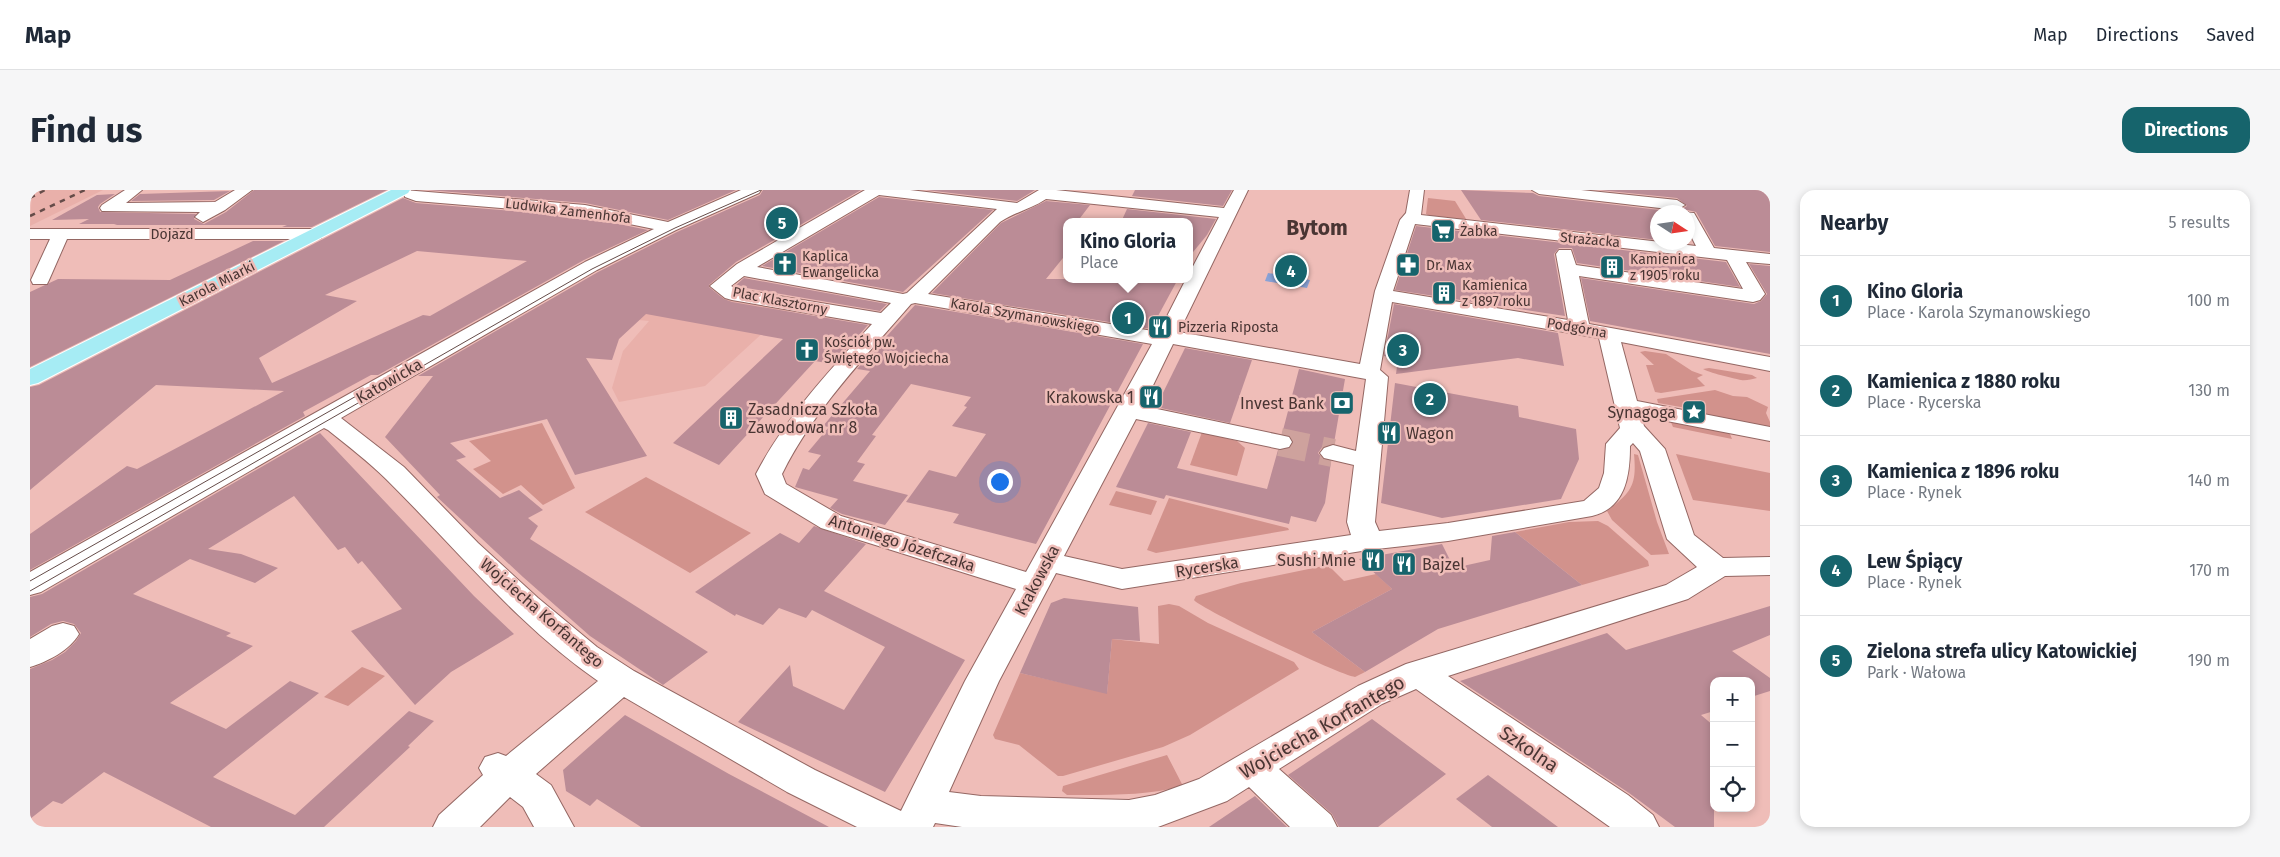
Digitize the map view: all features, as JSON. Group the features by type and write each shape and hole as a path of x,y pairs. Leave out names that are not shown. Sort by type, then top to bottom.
{"main road":[{"name":"Karola Miarki","path":"30,378 403,190"}],"street":[{"path":"135,190 108,208 219,207"},
{"path":"193,223 245,190"},
{"name":"Ludwika Zamenhofa","path":"411,190 410,194 416,196 585,210 670,226"},
{"name":"Katowicka","path":"30,585 590,266 670,226 754,190"},
{"path":"740,270 875,190 1016,207"},
{"name":"Krakowska","path":"918,816 982,681 1042,573 1086,486 1129,410 1241,190"},
{"path":"1368,541 1361,522 1377,377 1369,372 1383,295 1410,218 1414,214 1416,190"},
{"path":"1539,190 1650,206"},
{"path":"1658,190 1676,205"},
{"path":"1046,192 1229,213"},
{"name":"Antoniego Józefczaka","path":"1042,573 831,522 774,488 769,474 777,454 843,369 901,306 994,219 1016,207 1029,204 1046,192"},
{"name":"Strażacka","path":"1410,218 1562,238 1770,259"},
{"path":"1695,232 1706,252"},
{"name":"Dojazd","path":"30,234 315,234"},
{"path":"40,280 61,234"},
{"path":"1562,238 1580,328"},
{"path":"1569,269 1753,296 1754,294 1733,255"},
{"name":"Plac Klasztorny","path":"740,270 901,306 732,294 719,286 740,270"},
{"name":"Podgórna","path":"1383,295 1608,333 1770,365"},
{"name":"Karola Szymanowskiego","path":"901,306 1149,338 1166,336 1369,372"},
{"path":"1608,333 1630,417 1652,449 1681,539 1718,568"},
{"path":"1129,410 1280,442"},
{"path":"1630,417 1770,434"},
{"name":"Rycerska","path":"1042,573 1122,579 1368,541 1448,532 1592,508 1608,497 1617,474 1618,444 1630,417"},
{"name":"Wojciecha Korfantego","path":"322,419 337,425 395,473 468,549 527,605 585,654 622,680 801,780 895,827"},
{"path":"1333,453 1368,461"},
{"name":"Wojciecha Korfantego","path":"918,816 998,814 1129,817 1156,811 1213,790 1370,695 1418,673 1677,592 1718,568 1738,565 1770,566"},
{"path":"30,655 63,634"},
{"name":"Szkolna","path":"1418,673 1614,807 1639,827"},
{"path":"453,827 503,772 622,680"},
{"path":"1251,766 1317,827"},
{"path":"503,772 537,796 554,827"}],"shaded area":[{"path":"32,190 103,190 30,226"},
{"path":"1428,198 1455,201 1468,222 1432,217 1426,214"},
{"path":"671,289 790,308 705,386 619,402 612,388 623,351 649,321 628,319"},
{"path":"1640,352 1666,354 1692,371 1703,375 1697,378 1705,386 1661,393 1655,392 1646,365 1654,365"},
{"path":"1709,368 1752,375 1757,378 1741,380 1703,369"},
{"path":"1715,390 1733,396 1747,397 1768,407 1766,413 1770,422 1770,430 1704,415 1703,411 1658,403 1657,399"},
{"path":"1669,418 1728,429 1732,439 1673,427"},
{"path":"542,423 575,488 543,505 521,485 503,494 473,469 491,461 469,441"},
{"path":"1202,432 1237,441 1245,448 1237,476 1190,465"},
{"path":"1634,454 1638,455 1657,522 1669,554 1651,555 1612,520 1607,511 1622,499 1631,487 1635,465"},
{"path":"1676,454 1770,473 1770,511 1693,500"},
{"path":"646,477 751,533 690,573 585,512"},
{"path":"1116,491 1157,501 1151,515 1109,505"},
{"path":"1169,498 1288,528 1289,530 1156,553 1147,550"},
{"path":"1598,521 1608,526 1648,561 1649,566 1582,585 1515,532 1569,522"},
{"path":"1328,565 1344,581 1376,574 1392,589 1312,632 1365,672 1355,677 1325,666 1271,641 1202,606 1194,600 1196,596 1241,583"},
{"path":"1169,604 1179,606 1208,623 1294,662 1299,669 1190,735 1163,747 1063,776 1058,776 1019,745 995,739 993,735 1020,673 1107,693 1112,639 1159,644 1158,606"},
{"path":"362,667 385,676 348,706 324,697"},
{"path":"1167,755 1183,786 1155,792 1125,794 1067,795 1062,791 1063,786"}],"water":[{"path":"1268,273 1310,280 1307,288 1265,281"}],"building":[{"path":"254,190 387,190 312,227 282,227 287,225 114,225 117,224 79,224 89,219 52,220 97,195 115,194 100,204 98,207 100,212 196,214 194,219 204,224 226,212"},
{"path":"427,190 736,190 668,220 585,203"},
{"path":"763,190 861,190 736,262 709,287 724,299 732,302 868,325 833,364 815,361 719,465 673,443 783,339 646,314 619,339 612,360 586,358 647,456 575,475 547,419 450,443 466,457 456,460 500,498 519,490 543,510 528,518 538,526 530,539 708,652 663,685 590,636 523,577 437,497 440,495 385,437 433,376 418,376 598,272 677,232 760,195"},
{"path":"926,190 1035,190 1017,201"},
{"path":"1135,190 1232,190 1223,206 1132,196"},
{"path":"1461,190 1533,193 1539,196 1650,209 1650,239 1481,220"},
{"path":"1599,190 1770,190 1770,252 1715,246 1696,212 1695,205 1686,205 1677,198"},
{"path":"230,191 214,200 131,201 140,194"},
{"path":"879,197 993,210 903,292 762,266"},
{"path":"403,198 416,203 585,217 648,230 584,260 378,375 371,375 303,412 305,416 30,570 30,534 127,466 137,469 284,391 156,385 30,490 30,387 39,385","holes":["417,251 527,261 430,316 423,315 272,383 259,358 357,301 325,295"]},
{"path":"1046,201 1090,205 1080,218 1063,218 1063,258 1046,279 1063,279 1063,283 1176,283 1151,329 932,293 1001,223"},
{"path":"1127,209 1216,219 1207,235 1193,252 1193,218 1123,218"},
{"path":"1416,226 1726,262 1740,287 1577,263 1572,248 1559,248 1554,254 1565,316 1395,290"},
{"path":"253,241 284,241 30,367 30,292 58,279 170,280"},
{"path":"1749,264 1770,266 1770,354 1590,321 1581,278 1754,304 1761,301 1767,294"},
{"path":"744,278 887,304 880,311 735,286"},
{"path":"1394,304 1558,333 1564,366 1518,358 1396,374 1398,359 1384,356"},
{"path":"915,305 1143,344 1036,544 953,523 959,514 906,502 929,470 956,477 986,434 952,426 967,407 964,406 971,397 911,384 872,435 876,436 857,462 865,464 853,481 908,495 885,525 842,514 830,508 838,499 795,487 803,468 809,470 821,455 808,452 829,427 823,426 870,371 857,369"},
{"path":"1185,348 1252,360 1230,423 1156,407"},
{"path":"1299,369 1345,379 1334,443 1323,446 1318,453 1323,459 1331,462 1325,503 1316,522 1291,516 1289,524 1166,495 1164,499 1116,487 1148,423 1191,432 1177,468 1267,489 1278,450 1289,449 1294,443 1291,436 1282,434"},
{"path":"1395,383 1518,406 1519,417 1576,429 1579,459 1561,499 1442,518 1381,503"},
{"path":"320,433 474,596 514,634 451,672 415,705 351,631 402,609 362,561 358,564 345,547 338,550 294,496 208,549 241,554 278,568 255,583 190,559 133,594 231,633 226,636 253,646 170,703 226,729 290,681 319,693 213,777 295,815 409,711 434,721 408,746 410,747 324,827 211,827 104,772 62,804 53,801 30,819 30,669 52,660 65,652 81,633 74,624 63,621 51,624 30,637 30,597 42,594"},
{"path":"814,526 866,544 824,591 965,660 885,792 738,722 790,665 793,686 844,710 885,647 812,610 806,618 779,608 763,625 736,614 735,616 695,592 780,533 799,543"},
{"path":"1515,532 1582,585 1438,629 1365,672 1312,632 1392,589 1359,559 1442,544 1454,568 1490,560 1492,536"},
{"path":"1064,598 1138,607 1140,641 1112,639 1107,694 1020,673 1051,603"},
{"path":"1770,606 1770,635 1732,651 1770,678 1770,691 1755,696 1755,677 1710,677 1710,712 1701,715 1710,723 1710,812 1714,812 1714,827 1675,827 1629,793 1460,681 1607,633 1626,650"},
{"path":"625,715 729,774 829,827 641,827 597,799 590,806 566,791 563,770"},
{"path":"1372,719 1446,774 1378,827 1339,827 1332,814 1288,775"},
{"path":"1488,775 1558,827 1492,827 1456,799"},
{"path":"1255,796 1287,827 1209,827"}],"tunnel":[{"path":"1280,442 1333,453"}],"tram line":[{"path":"30,591 592,269 675,228 761,190"},
{"path":"30,581 374,386"}],"railway":[{"path":"30,198 45,190"},
{"path":"30,216 85,190"}],"place":[{"name":"Zielona strefa ulicy Katowickiej","path":"782,223"},
{"name":"Żabka","path":"1443,231"},
{"name":"Kaplica Ewangelicka","path":"785,264"},
{"name":"Dr. Max","path":"1408,265"},
{"name":"Kamienica z 1905 roku","path":"1612,267"},
{"name":"Lew Śpiący","path":"1291,271"},
{"name":"Kamienica z 1897 roku","path":"1444,293"},
{"name":"Kino Gloria","path":"1128,318"},
{"name":"Pizzeria Riposta","path":"1160,327"},
{"name":"Kościół pw. Świętego Wojciecha","path":"807,350"},
{"name":"Kamienica z 1896 roku","path":"1403,350"},
{"name":"Krakowska 1","path":"1151,397"},
{"name":"Kamienica z 1880 roku","path":"1430,399"},
{"name":"Invest Bank","path":"1342,403"},
{"name":"Synagoga","path":"1694,412"},
{"name":"Zasadnicza Szkoła Zawodowa nr 8","path":"731,418"},
{"name":"Wagon","path":"1389,433"},
{"name":"Sushi Mnie","path":"1373,560"},
{"name":"Bajzel","path":"1404,564"}],"district":[{"name":"Bytom","path":"1317,228"}]}
